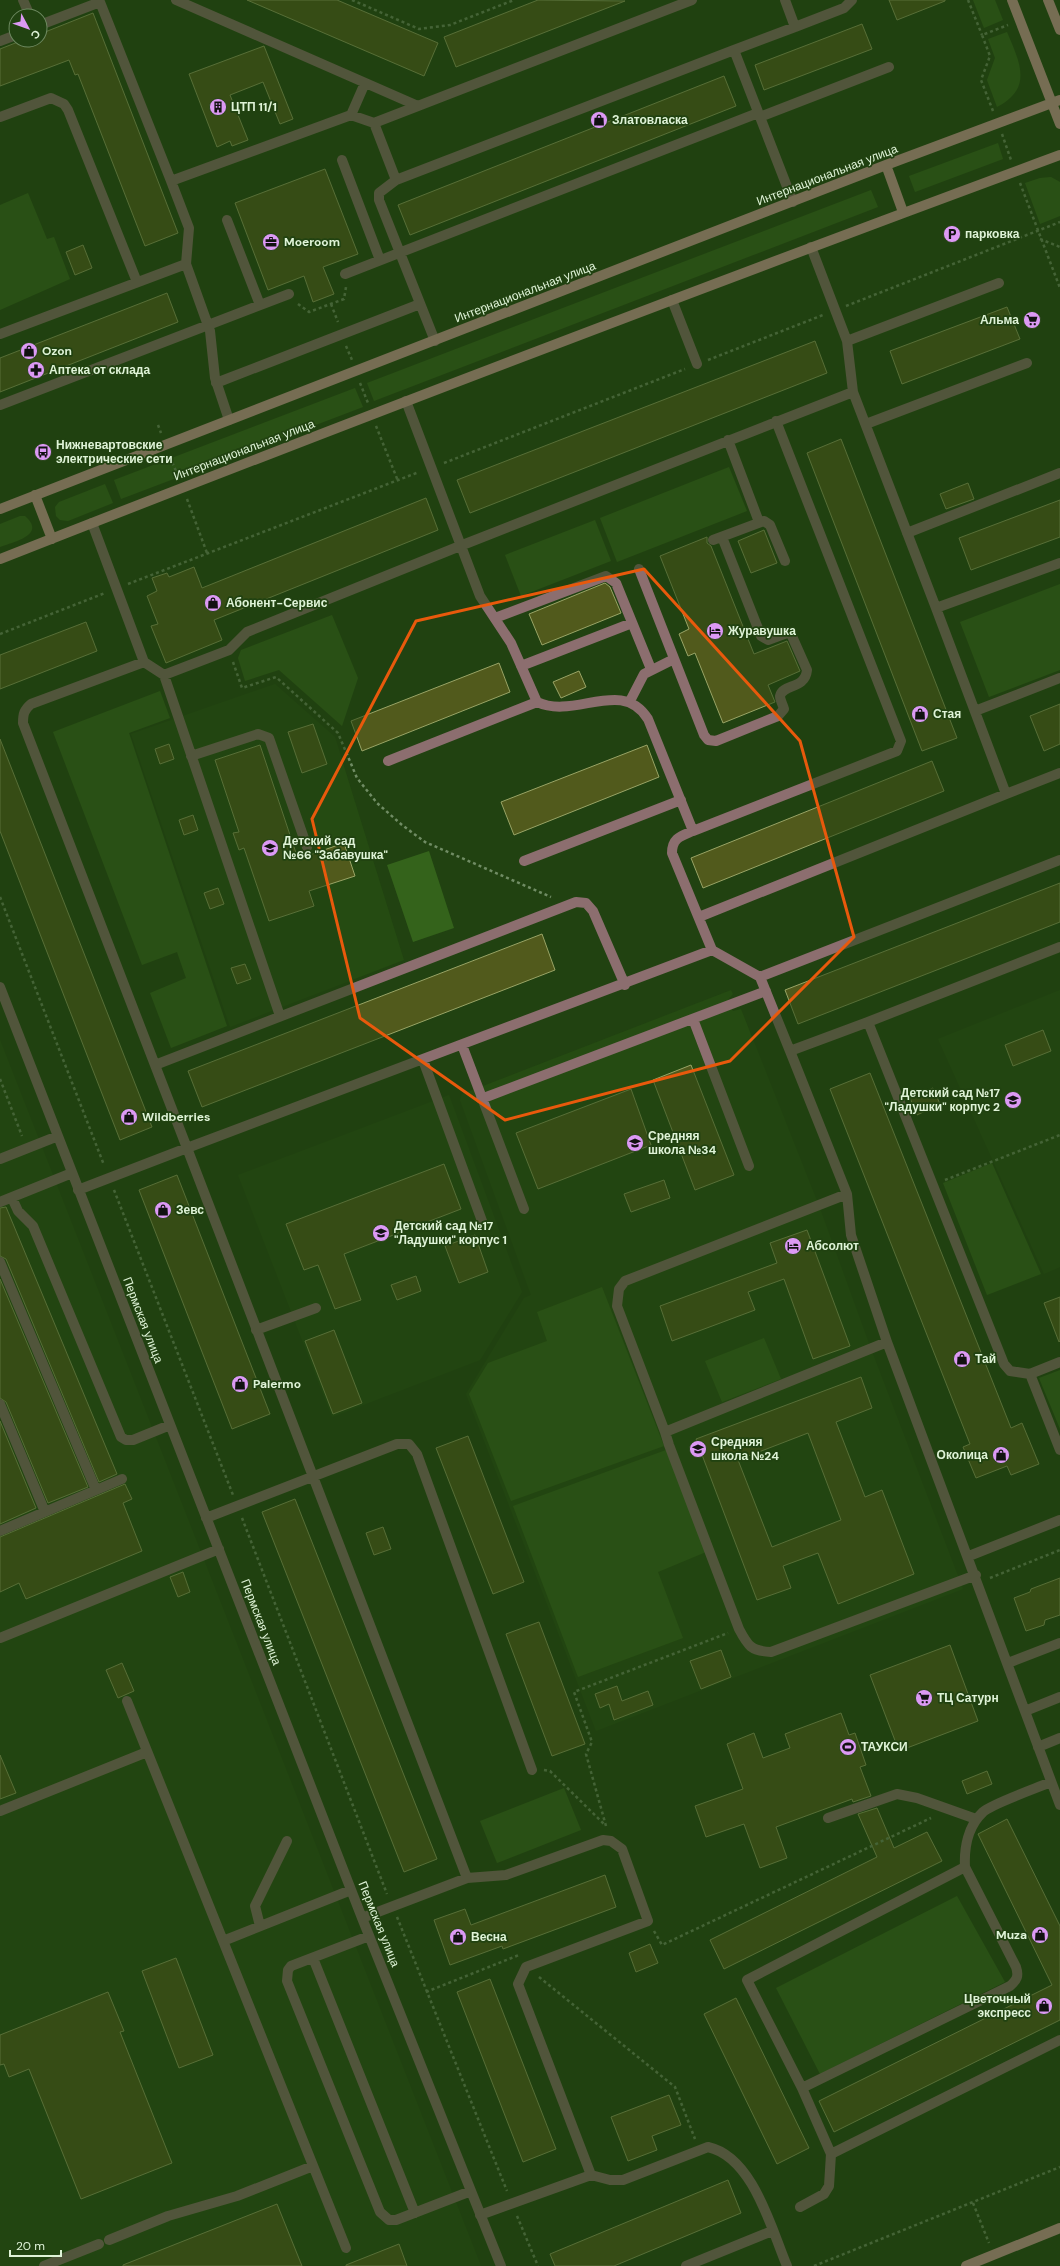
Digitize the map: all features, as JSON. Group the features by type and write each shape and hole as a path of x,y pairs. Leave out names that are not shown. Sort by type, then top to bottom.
{"main road":[{"path":"1012,0 1056,102 1060,124"},
{"path":"1048,0 1060,30"},
{"name":"Интернациональная улица","path":"0,509 886,166 1056,102"},
{"name":"Интернациональная улица","path":"0,560 406,401 903,212 1060,155"},
{"path":"886,166 903,212"},
{"path":"35,495 52,539"},
{"path":"966,2266 1060,2228"}],"street":[{"path":"176,0 418,106"},
{"path":"171,181 351,115 374,123 692,0"},
{"path":"785,0 795,28"},
{"path":"435,341 379,200 379,193 396,180 795,28 844,8 852,0"},
{"path":"48,22 100,2 189,228 186,264 209,325 216,383 229,420"},
{"path":"734,50 793,202"},
{"path":"345,274 759,115 889,67"},
{"path":"351,115 365,83"},
{"path":"0,117 51,98 64,104 68,110 137,282"},
{"path":"374,123 396,180"},
{"path":"342,160 380,260"},
{"path":"227,220 260,305"},
{"path":"811,247 846,341 853,392 1006,794"},
{"path":"0,334 186,264"},
{"path":"846,341 999,283"},
{"path":"0,405 289,294"},
{"path":"672,300 697,364"},
{"path":"216,383 420,304"},
{"path":"866,424 1027,363"},
{"path":"164,675 229,650 248,632 460,546 853,392"},
{"path":"406,401 480,596 511,643 536,702 545,706 557,707 617,699 630,701 642,709 648,719 693,831"},
{"path":"776,421 901,741 897,751 677,837 672,844 672,853 712,950 760,977 766,991 847,1194 851,1236 887,1342 977,1578 1060,1805"},
{"path":"728,440 759,522"},
{"path":"907,533 1060,473"},
{"path":"639,569 704,735 712,742 778,716 784,709 781,699 782,692 802,682 806,676 807,670 791,634 787,633 768,640 761,636 718,539 764,521 770,525 785,561"},
{"path":"92,523 118,588 144,662 164,675 280,1016"},
{"path":"936,608 1060,563"},
{"path":"495,618 606,576 616,583 651,669"},
{"path":"521,666 632,623"},
{"path":"630,701 640,680 651,669 674,659"},
{"path":"144,662 31,704 26,709 22,723 188,1148 256,1330 467,1878"},
{"path":"975,711 1060,678"},
{"path":"388,761 536,702"},
{"path":"191,756 258,734 269,738 307,847"},
{"path":"699,917 1060,773"},
{"path":"524,861 681,800"},
{"path":"760,977 1060,860"},
{"path":"156,1065 576,902 586,904 593,910 624,984"},
{"path":"790,1051 1060,948"},
{"path":"78,1190 712,950"},
{"name":"Пермская улица","path":"0,987 369,1936 501,2266"},
{"path":"481,1100 766,991"},
{"path":"693,1019 749,1166"},
{"path":"868,1022 1004,1364 1010,1371 1030,1374 1060,1362"},
{"path":"462,1045 481,1100 524,1209"},
{"path":"423,1060 482,1221"},
{"path":"0,1159 58,1136"},
{"path":"0,1202 72,1173"},
{"path":"847,1194 625,1280 619,1289 617,1306 740,1629 747,1643 757,1652 770,1652 977,1578"},
{"path":"12,1198 16,1208 33,1226 121,1437 126,1440 133,1440 170,1425"},
{"path":"0,1262 96,1490"},
{"path":"256,1330 316,1308"},
{"path":"665,1432 887,1342"},
{"path":"1030,1374 1060,1450"},
{"path":"0,1404 45,1512"},
{"path":"206,1518 397,1444 409,1444 417,1454 532,1770"},
{"path":"0,1531 122,1479"},
{"path":"968,1556 1060,1520"},
{"path":"0,1638 219,1549"},
{"path":"1008,1664 1060,1643"},
{"path":"1025,1711 1060,1697"},
{"path":"127,1702 346,2248"},
{"path":"1038,1747 1060,1738"},
{"path":"0,1811 147,1752"},
{"path":"802,2088 1010,1986 1016,1980 1018,1974 1016,1967 966,1867 966,1845 976,1819 984,1811 1051,1782"},
{"path":"828,1818 897,1794 917,1798 976,1819"},
{"path":"260,1926 255,1906 287,1840"},
{"path":"362,1918 467,1878 506,1875 604,1840 611,1841 622,1849 648,1921 526,1967 518,1984 591,2175"},
{"path":"800,2207 818,2199 827,2190 832,2168 832,2154 802,2088 747,1980 966,1867"},
{"path":"223,1941 351,1890"},
{"path":"369,1936 292,1966 288,1970 287,1981 368,2184 380,2212 389,2220 396,2220 471,2191"},
{"path":"313,1958 415,2213"},
{"path":"832,2154 1060,2040"},
{"path":"480,2215 591,2175 610,2180 623,2180 708,2147 718,2149 742,2168 752,2182 787,2266"},
{"path":"110,2240 168,2216 238,2196 313,2166"},
{"path":"686,2266 772,2231"},
{"path":"44,2266 99,2244"}],"path":[{"path":"352,0 419,29 450,25 514,0"},
{"path":"968,0 982,35"},
{"path":"0,634 398,481 1060,222"},
{"path":"1038,231 1060,288"},
{"path":"1040,239 1060,248"},
{"path":"331,304 398,481"},
{"path":"229,650 242,688 276,677 338,733 357,778 377,803 402,825 425,842 568,905"},
{"path":"0,897 392,1906 538,2266"},
{"path":"0,1079 27,1149"},
{"path":"933,1184 1060,1135"},
{"path":"977,1578 1060,1550"},
{"path":"611,1841 586,1754 592,1742 574,1692 740,1629"},
{"path":"532,1770 550,1771 606,1825"},
{"path":"648,1921 662,1945 949,1809"},
{"path":"516,1956 526,1967 675,2087 700,2150"},
{"path":"814,2266 1060,2168"},
{"path":"973,2203 994,2255"}],"highlighted area":[{"path":"644,569 800,741 854,937 730,1061 505,1120 360,1018 312,819 416,621"}],"shaded area":[{"path":"973,0 995,0 1003,20 984,28"},
{"path":"1007,32 1019,63 1020,83 1009,100 997,107 987,80 995,58 988,39"},
{"path":"998,143 1003,159 915,192 909,176"},
{"path":"1051,177 1060,182 1060,216 1040,224 1025,183 1040,178"},
{"path":"871,190 878,207 374,401 367,383"},
{"path":"28,193 47,239 54,237 70,279 0,310 0,205"},
{"path":"355,388 363,407 121,499 114,480"},
{"path":"729,467 747,511 617,562 600,518"},
{"path":"105,484 113,503 68,521 60,520 56,516 55,507 59,502"},
{"path":"20,516 25,516 31,523 32,528 30,533 26,537 0,547 0,524"},
{"path":"595,520 611,561 521,596 505,555"},
{"path":"1060,584 1060,670 989,697 960,622"},
{"path":"332,615 358,678 342,726 279,670 245,681 238,658 241,650"},
{"name":"Детский сад №66 \"Забавушка\"","path":"275,684 335,737 404,960 230,1027 131,734"},
{"path":"160,691 170,718 129,733 227,1026 171,1048 150,993 186,978 177,952 142,965 53,732"},
{"path":"429,851 454,928 413,942 387,865"},
{"name":"Средняя школа №24","path":"731,990 733,994 728,1000 733,1011 741,1009 819,1206 871,1349 963,1589 596,1731 466,1394 524,1298 531,1295 460,1100 462,1094"},
{"name":"Детский сад №17 \"Ладушки\" корпус 2","path":"1060,990 1060,1267 1044,1274 938,1039"},
{"path":"0,1040 481,2266 0,2266"},
{"name":"Детский сад №17 \"Ладушки\" корпус 1","path":"449,1095 522,1292 480,1360 332,1417 238,1175"},
{"path":"992,1163 1041,1274 987,1295 943,1183"},
{"path":"602,1287 664,1446 511,1501 469,1394 488,1363 547,1341 537,1312"},
{"path":"764,1338 781,1379 722,1402 705,1361"},
{"path":"1060,1370 1060,1429 1039,1378"},
{"path":"666,1450 706,1552 658,1572 683,1638 578,1677 513,1506"},
{"path":"564,1788 581,1830 497,1863 480,1821"},
{"path":"957,1896 1005,1982 820,2074 776,1988"}],"building":[{"path":"247,0 337,0 438,43 424,76"},
{"path":"538,0 625,1 456,67 444,37"},
{"path":"889,0 945,0 945,1 897,20"},
{"path":"93,13 178,233 145,246 78,74 75,75 69,60 0,86 0,49 8,46 8,48 48,48 48,31"},
{"path":"862,24 872,49 764,90 755,65"},
{"name":"ЦТП 11/1","path":"264,46 293,119 280,124 263,82 230,95 248,140 232,146 230,141 217,147 189,74"},
{"path":"724,76 736,106 410,235 398,205"},
{"path":"325,169 358,254 323,267 334,294 313,302 304,276 268,290 235,203"},
{"path":"83,245 92,268 75,275 66,252"},
{"path":"167,293 178,322 0,392 0,358"},
{"path":"1007,307 1020,339 902,384 890,351"},
{"path":"815,341 827,373 470,513 457,480"},
{"path":"841,439 957,738 922,751 807,453"},
{"path":"968,483 974,499 946,509 940,494"},
{"path":"426,498 438,530 214,620 222,640 166,663 151,626 158,624 147,596 157,591 152,578 167,573 169,577 194,567 202,588"},
{"path":"1060,500 1060,537 971,570 959,538"},
{"path":"764,530 777,563 751,573 738,541"},
{"name":"Журавушка","path":"707,537 707,543 711,546 754,654 787,641 800,671 768,685 775,702 723,723 695,653 688,656 679,634 689,629 660,556"},
{"path":"605,583 610,587 621,613 542,645 529,614"},
{"path":"86,622 97,651 0,689 0,655"},
{"path":"499,663 510,692 362,751 351,721"},
{"path":"579,671 586,687 561,698 553,682"},
{"path":"1060,704 1060,744 1044,751 1030,716"},
{"path":"313,724 327,764 302,773 288,732"},
{"path":"0,739 152,1127 120,1140 0,831"},
{"path":"169,744 174,759 160,764 155,749"},
{"path":"260,745 298,859 344,843 355,876 309,891 314,906 269,921 244,848 239,850 233,833 239,832 215,760"},
{"path":"647,745 659,777 514,835 501,802"},
{"path":"932,761 944,791 703,888 691,858"},
{"path":"193,815 198,830 184,835 179,820"},
{"path":"1060,883 1060,922 798,1024 785,990"},
{"path":"218,888 224,904 210,909 204,893"},
{"path":"542,934 555,970 202,1107 188,1071"},
{"path":"245,964 251,979 237,984 231,968"},
{"path":"1043,1030 1051,1051 1013,1066 1005,1045"},
{"path":"691,1065 734,1175 695,1190 653,1080"},
{"path":"870,1073 1011,1428 1022,1423 1039,1464 1011,1475 1007,1466 976,1478 963,1447 970,1444 830,1089"},
{"path":"933,1088 940,1104 917,1115 910,1098"},
{"path":"631,1089 651,1145 538,1189 516,1133"},
{"path":"444,1164 461,1209 344,1254 361,1300 335,1309 318,1265 304,1270 286,1224"},
{"path":"177,1175 270,1414 232,1429 139,1190"},
{"path":"664,1180 670,1198 631,1212 624,1194"},
{"path":"6,1207 117,1474 99,1482 6,1259 0,1256 0,1208"},
{"path":"807,1230 850,1346 813,1359 784,1279 748,1292 755,1310 672,1341 660,1306 777,1263 770,1243"},
{"path":"475,1235 488,1272 459,1283 445,1246"},
{"path":"416,1276 421,1291 397,1300 391,1285"},
{"path":"0,1279 88,1487 48,1503 6,1402 0,1398"},
{"path":"1060,1297 1060,1341 1059,1342 1044,1303"},
{"path":"334,1330 362,1403 333,1414 305,1341"},
{"path":"861,1377 872,1408 836,1422 865,1497 882,1490 914,1574 838,1604 818,1553 783,1566 791,1588 757,1600 696,1439","holes":["808,1433 841,1520 772,1547 738,1460"]},
{"path":"0,1421 36,1508 0,1524"},
{"path":"468,1436 524,1582 493,1594 436,1448"},
{"path":"125,1484 132,1499 123,1503 142,1551 26,1599 19,1583 0,1592 0,1537"},
{"path":"295,1499 437,1859 404,1872 262,1512"},
{"path":"383,1527 391,1549 374,1555 366,1533"},
{"path":"183,1572 190,1592 178,1597 170,1577"},
{"path":"1060,1578 1060,1615 1045,1620 1044,1625 1026,1631 1014,1598 1030,1592 1031,1589"},
{"path":"539,1622 585,1744 552,1756 506,1634"},
{"name":"ТЦ Сатурн","path":"950,1645 978,1721 899,1751 870,1675"},
{"path":"721,1650 731,1677 701,1689 690,1661"},
{"path":"122,1663 134,1691 118,1698 106,1670"},
{"path":"617,1686 622,1701 648,1691 653,1705 614,1720 609,1704 600,1708 595,1694"},
{"path":"841,1713 849,1735 855,1733 866,1765 860,1767 871,1796 853,1802 852,1799 776,1827 787,1858 760,1868 744,1824 706,1837 695,1806 743,1789 727,1744 754,1733 763,1758 790,1748 785,1734"},
{"path":"0,1755 16,1793 0,1799"},
{"path":"987,1771 992,1784 967,1794 962,1781"},
{"path":"877,1808 894,1848 927,1832 942,1861 724,1969 710,1940 877,1857 858,1814"},
{"path":"1007,1819 1060,1926 1060,2020 834,2132 819,2101 1052,1985 978,1834"},
{"path":"605,1875 616,1907 503,1949 502,1946 450,1965 434,1920 465,1909 471,1925"},
{"path":"650,1944 658,1963 636,1972 629,1953"},
{"path":"176,1958 213,2055 179,2068 142,1971"},
{"path":"490,1979 556,2149 523,2162 457,1992"},
{"path":"108,1992 124,2031 120,2032 172,2163 81,2199 29,2069 9,2077 4,2064 0,2065 0,2035"},
{"path":"736,1998 809,2148 777,2164 704,2014"},
{"path":"669,2095 681,2125 652,2136 657,2150 628,2161 611,2117"},
{"path":"728,2180 741,2213 614,2266 555,2266 550,2254"},
{"path":"277,2204 302,2266 123,2266 123,2265"},
{"path":"399,2244 407,2266 346,2266 346,2265"}],"place":[{"name":"ЦТП 11/1","path":"218,107"},
{"name":"Златовласка","path":"599,120"},
{"name":"парковка","path":"952,234"},
{"name":"Moeroom","path":"271,242"},
{"name":"Альма","path":"1032,320"},
{"name":"Ozon","path":"29,351"},
{"name":"Аптека от склада","path":"36,370"},
{"name":"Нижневартовские электрические сети","path":"43,452"},
{"name":"Абонент-Сервис","path":"213,603"},
{"name":"Журавушка","path":"715,631"},
{"name":"Стая","path":"920,714"},
{"name":"Детский сад №66 \"Забавушка\"","path":"270,848"},
{"name":"Детский сад №17 \"Ладушки\" корпус 2","path":"1013,1100"},
{"name":"Wildberries","path":"129,1117"},
{"name":"Средняя школа №34","path":"635,1143"},
{"name":"Зевс","path":"163,1210"},
{"name":"Детский сад №17 \"Ладушки\" корпус 1","path":"381,1233"},
{"name":"Абсолют","path":"793,1246"},
{"name":"Тай","path":"962,1359"},
{"name":"Palermo","path":"240,1384"},
{"name":"Средняя школа №24","path":"698,1449"},
{"name":"Околица","path":"1001,1455"},
{"name":"ТЦ Сатурн","path":"924,1698"},
{"name":"ТАУКСИ","path":"848,1747"},
{"name":"Muza","path":"1040,1935"},
{"name":"Весна","path":"458,1937"},
{"name":"Цветочный экспресс","path":"1044,2006"}]}
